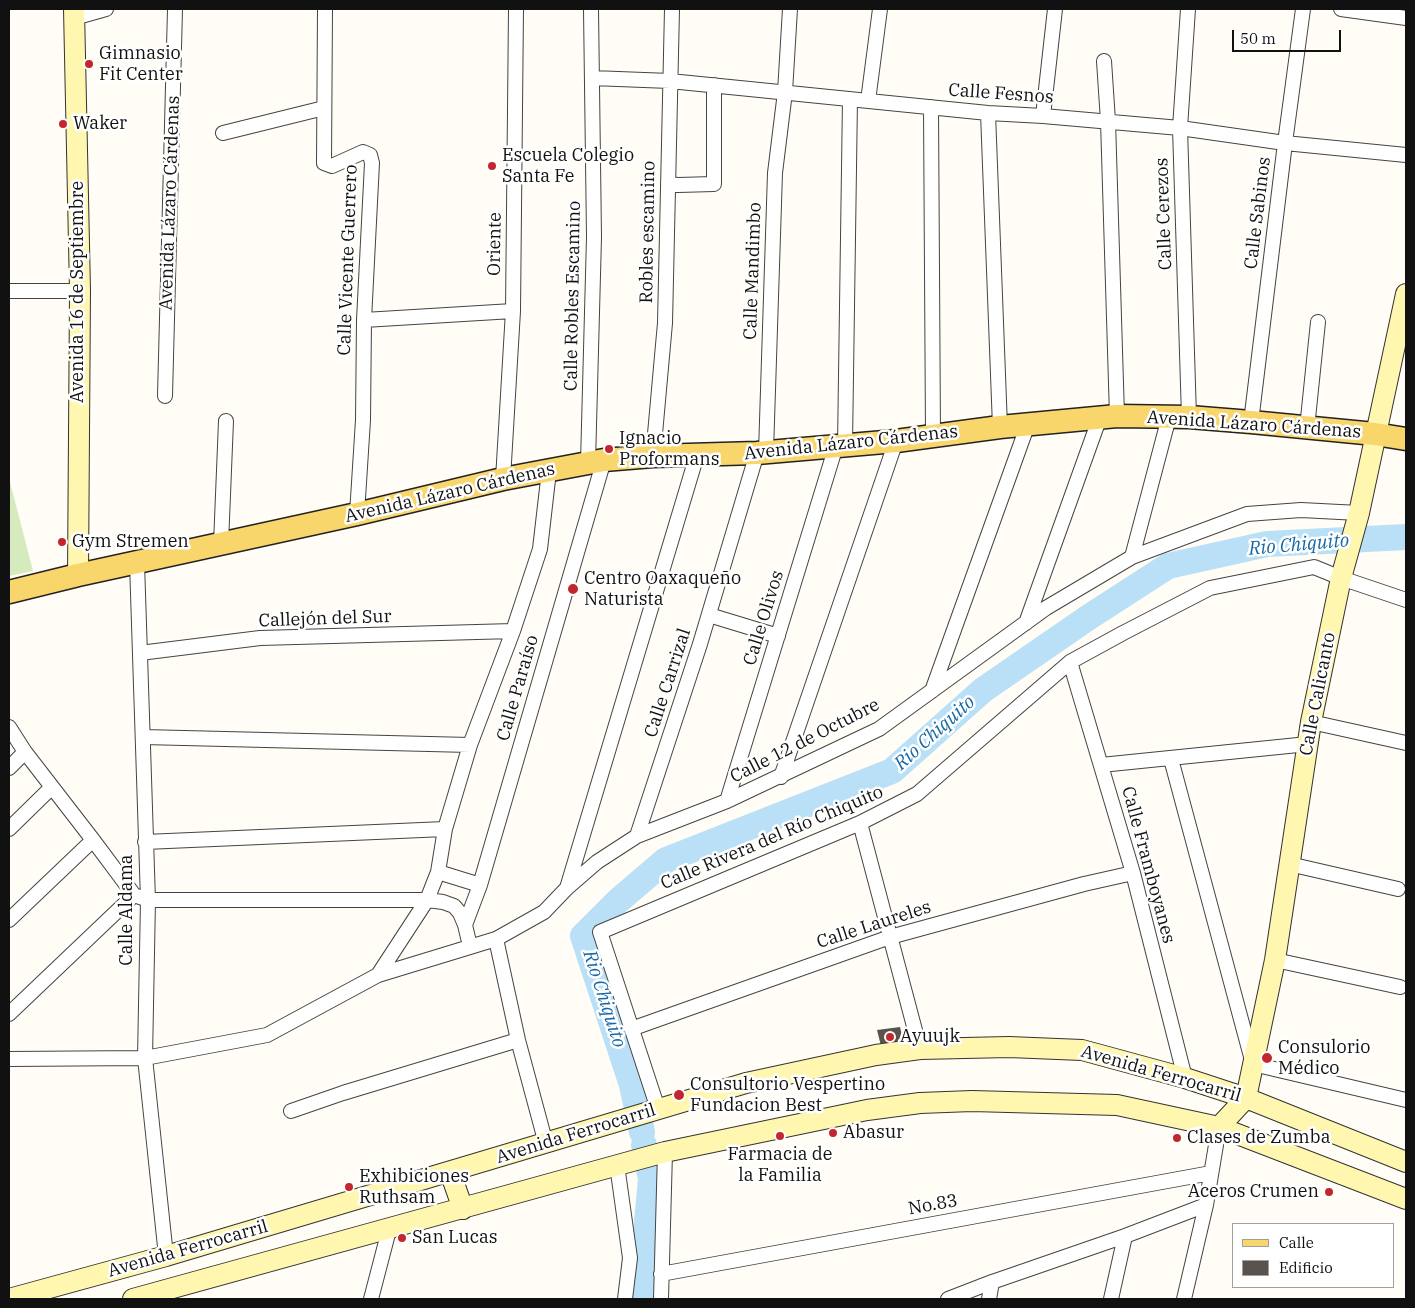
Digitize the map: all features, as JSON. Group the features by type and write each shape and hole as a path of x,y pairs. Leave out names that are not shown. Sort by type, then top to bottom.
{"main road":[{"name":"Avenida 16 de Septiembre","path":"74,13 80,291 78,575"},
{"name":"Calle Calicanto","path":"1246,1098 1275,960 1311,722 1341,578 1357,520 1406,294"},
{"name":"Avenida Lázaro Cárdenas","path":"9,592 357,514 503,479 596,462 653,456 762,452 840,446 896,441 1000,427 1108,417 1179,417 1251,422 1375,434 1406,439"},
{"name":"Avenida Ferrocarril","path":"9,1299 166,1256 746,1083 876,1054 920,1050 1008,1047 1082,1050 1185,1078 1246,1098 1406,1162"},
{"path":"1219,1127 1246,1098"},
{"name":"Avenida Ferrocarril","path":"143,1298 660,1154 867,1110 920,1103 972,1101 1117,1105 1219,1127 1406,1199"},
{"path":"450,1172 463,1209"}],"street":[{"path":"74,13 106,9"},
{"name":"Avenida Lázaro Cárdenas","path":"165,396 175,9"},
{"name":"Calle Vicente Guerrero","path":"325,9 324,163 332,166 363,152 370,155 372,163 364,320 363,420 357,514"},
{"name":"Oriente","path":"503,479 513,311 516,9"},
{"name":"Calle Robles Escamino","path":"591,9 596,462"},
{"name":"Robles escamino","path":"653,456 664,323 672,9"},
{"path":"785,92 790,9"},
{"path":"868,101 880,9"},
{"path":"1043,116 1056,9"},
{"name":"Calle Cerezos","path":"1132,557 1179,417 1180,128 1188,9"},
{"name":"Calle Sabinos","path":"1251,422 1303,9"},
{"path":"1341,9 1406,18"},
{"path":"1026,622 1108,417 1108,121 1104,61"},
{"name":"Calle Fesnos","path":"592,78 670,81 988,113 1108,121 1180,128 1285,143 1406,155"},
{"path":"668,184 714,184 714,85"},
{"name":"Calle Mandimbo","path":"762,452 775,173 785,92"},
{"name":"Calle Olivos","path":"727,801 840,446 850,99"},
{"path":"932,107 933,436"},
{"path":"223,133 324,108"},
{"path":"988,113 1000,427"},
{"path":"9,291 80,291"},
{"path":"364,320 513,311"},
{"path":"1307,428 1318,322"},
{"path":"221,544 226,421"},
{"path":"932,691 1028,424"},
{"path":"781,777 896,441"},
{"name":"Calle Carrizal","path":"637,836 762,452"},
{"path":"567,888 697,455"},
{"name":"Calle Paraíso","path":"465,925 480,885 596,462"},
{"name":"Calle 12 de Octubre","path":"378,975 427,900 438,872 445,829 470,745 513,631 540,549 549,471"},
{"name":"Calle 12 de Octubre","path":"9,1059 145,1058 267,1035 378,975 496,939 544,912 567,888 597,862 637,836 727,801 879,729 1046,608 1132,557 1247,514 1301,510 1357,520"},
{"name":"Calle Aldama","path":"137,563 145,842 141,898 145,1058 166,1256"},
{"name":"Calle Rivera del Río Chiquito","path":"631,1029 600,932 860,823 917,794 1070,662 1210,588 1314,567 1406,600"},
{"path":"709,615 778,636"},
{"name":"Callejón del Sur","path":"140,653 260,638 513,631"},
{"name":"Calle Framboyanes","path":"1070,662 1133,873 1185,1078"},
{"path":"1311,722 1406,743"},
{"path":"9,727 25,752 52,787 141,898"},
{"path":"143,737 470,745"},
{"path":"1101,766 1308,744"},
{"path":"9,768 25,752"},
{"path":"1171,759 1252,1064 1406,1100"},
{"path":"9,829 52,787"},
{"path":"860,823 920,1050"},
{"path":"145,842 445,829"},
{"path":"9,920 93,840"},
{"path":"1289,864 1398,889"},
{"path":"438,872 480,885"},
{"name":"Calle Laureles","path":"631,1029 890,937 1084,884 1133,873"},
{"path":"9,1014 141,898 427,900 443,902 454,906 460,912 470,946"},
{"path":"496,939 518,1040 546,1144"},
{"path":"1275,960 1400,987"},
{"path":"631,1029 653,1111"},
{"path":"291,1111 343,1093 518,1040"},
{"path":"1184,1299 1206,1205 1219,1127"},
{"path":"660,1154 661,1299"},
{"path":"623,1164 630,1258 624,1299"},
{"name":"No.83","path":"661,1274 1211,1173"},
{"path":"948,1299 1206,1205"},
{"path":"371,1299 389,1230"},
{"path":"1111,1299 1125,1236"},
{"path":"989,1299 992,1282"}],"green space":[{"path":"9,478 33,571 9,576"}],"building":[{"name":"Ayuujk","path":"900,1027 904,1043 881,1046 877,1030"}],"waterway":[{"name":"Rio Chiquito","path":"642,1132 632,1085 583,936 618,901 666,860 892,771 983,690 1089,617 1168,566 1267,544 1406,537"},
{"name":"Rio Chiquito","path":"640,1299 651,1179 644,1145"}],"place":[{"name":"Gimnasio Fit Center","path":"89,64"},
{"name":"Waker","path":"63,124"},
{"name":"Escuela Colegio Santa Fe","path":"492,166"},
{"name":"Ignacio Proformans","path":"609,449"},
{"name":"Gym Stremen","path":"62,542"},
{"name":"Centro Oaxaqueño Naturista","path":"573,589"},
{"name":"Ayuujk","path":"890,1037"},
{"name":"Consulorio Médico","path":"1267,1058"},
{"name":"Consultorio Vespertino Fundacion Best","path":"679,1095"},
{"name":"Abasur","path":"833,1133"},
{"name":"Farmacia de la Familia","path":"780,1136"},
{"name":"Clases de Zumba","path":"1177,1138"},
{"name":"Exhibiciones Ruthsam","path":"349,1187"},
{"name":"Aceros Crumen","path":"1329,1192"},
{"name":"San Lucas","path":"402,1238"}]}
